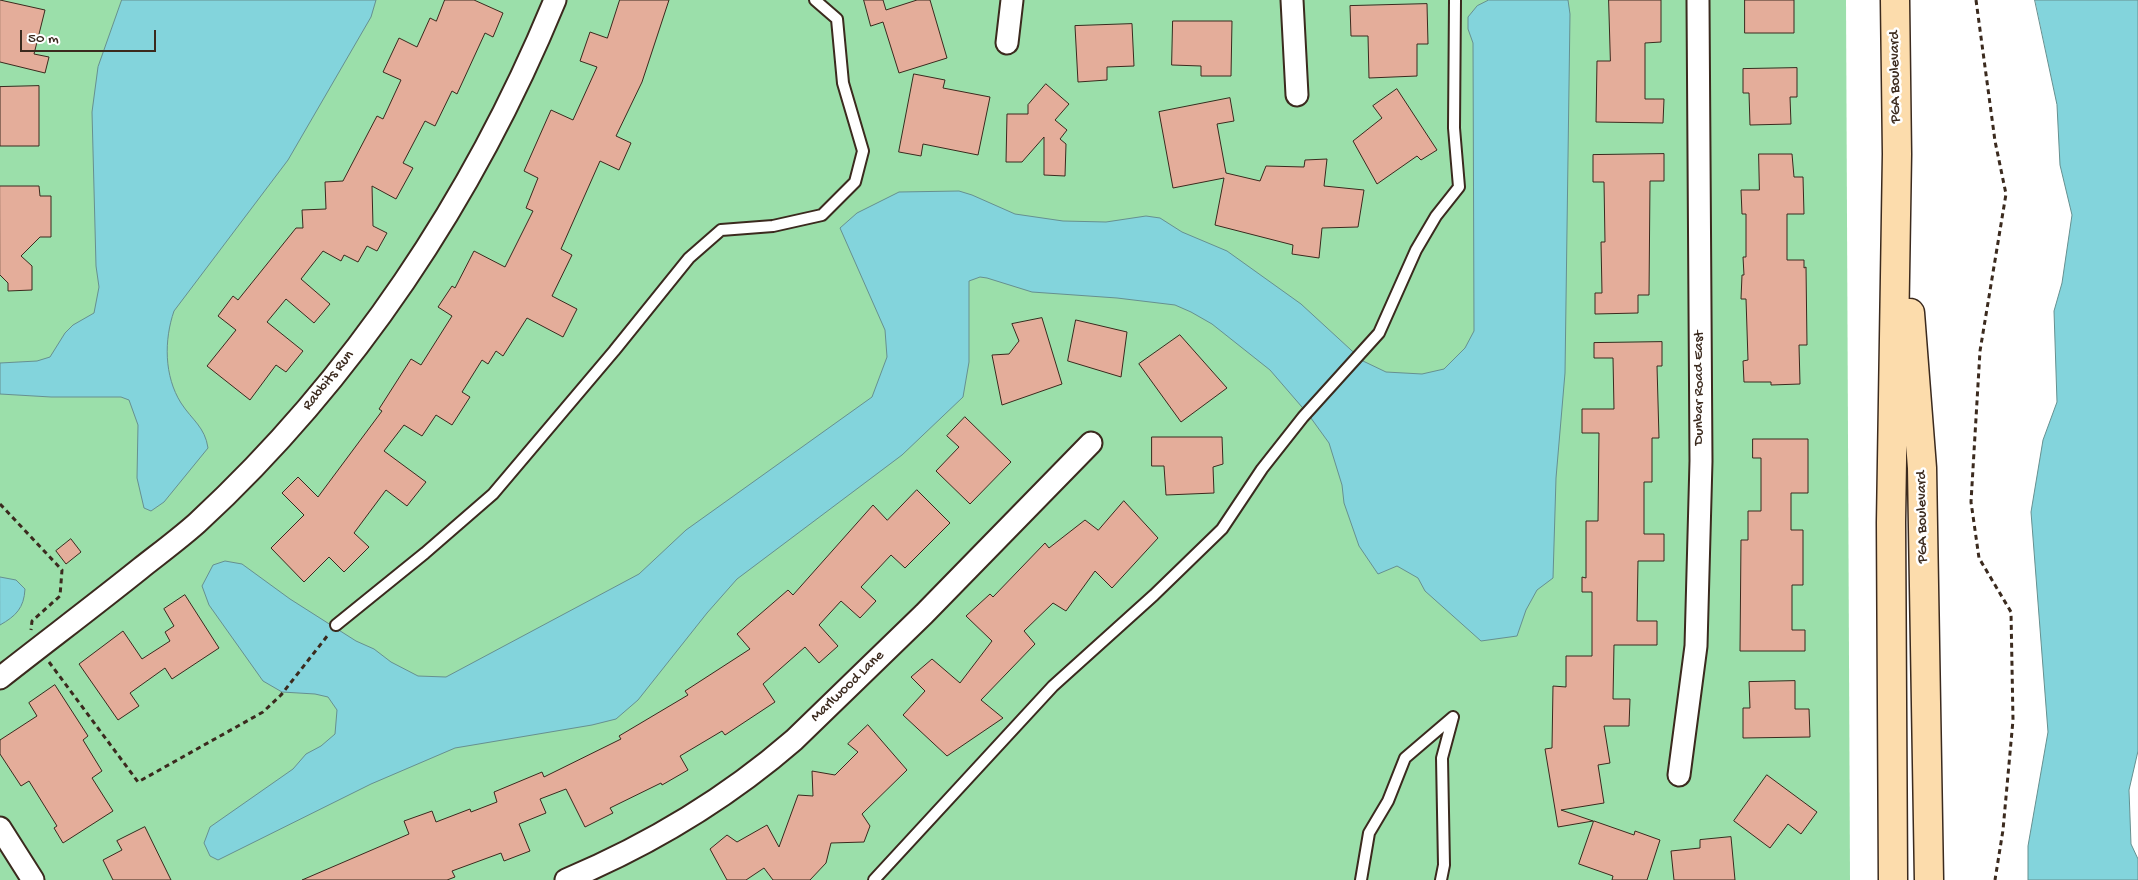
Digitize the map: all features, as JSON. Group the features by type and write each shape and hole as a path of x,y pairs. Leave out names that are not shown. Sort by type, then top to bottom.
{"main road":[{"name":"PGA Boulevard","path":"1893,880 1891,522 1897,154 1895,0"},
{"name":"PGA Boulevard","path":"1897,154 1922,468 1929,880"}],"street":[{"name":"Rabbits Run","path":"0,678 195,525 283,436 339,371 418,262 465,185 501,120 533,53 555,0"},
{"path":"1007,43 1012,0"},
{"path":"1292,0 1297,95"},
{"name":"Dunbar Road East","path":"1679,775 1696,646 1700,461 1698,0"},
{"name":"Marlwood Lane","path":"566,880 642,844 684,821 772,759 924,614 1091,443"},
{"path":"0,828 34,880"}],"lane":[{"path":"336,625 492,494 614,351 689,258 721,230 773,226 822,215 855,182 863,151 843,84 837,19 815,0"},
{"path":"874,880 1053,686 1154,595 1222,529 1262,468 1303,417 1379,333 1416,250 1436,216 1459,187 1454,128 1455,0"},
{"path":"1361,880 1369,833 1388,801 1405,758 1453,717 1442,758 1444,865 1441,880"}],"path":[{"path":"1976,0 1995,141 2006,194 1980,351 1971,502 1980,558 2011,612 2013,720 2003,830 1995,880"},
{"path":"0,504 62,570 60,596 32,621 30,635 138,782 263,712 281,695 336,625"}],"green space":[{"path":"0,0 1846,0 1850,880 0,880"}],"water":[{"path":"122,0 376,0 371,17 288,160 174,311 167,346 171,381 181,403 204,434 208,448 164,502 151,511 144,508 137,478 138,425 129,400 121,397 51,397 0,394 0,363 37,361 50,357 65,333 73,325 94,313 99,287 96,266 92,112 98,67"},
{"path":"1489,0 1568,0 1570,14 1565,373 1556,478 1553,578 1537,590 1526,610 1517,636 1481,641 1425,591 1418,578 1397,566 1378,574 1359,546 1344,503 1342,485 1329,443 1308,414 1270,370 1212,324 1175,305 1117,298 1032,292 980,277 969,281 969,362 963,397 902,455 737,579 707,613 638,700 616,719 592,725 455,748 371,784 218,860 210,856 204,843 210,827 293,769 306,754 321,746 335,734 337,710 328,697 315,694 282,692 263,681 209,605 202,586 213,565 225,561 242,564 290,599 356,641 374,649 391,662 418,676 446,677 639,574 686,530 872,397 887,357 885,330 840,228 857,213 899,192 959,191 1015,214 1063,221 1106,222 1146,216 1160,218 1182,232 1227,251 1301,304 1363,361 1386,372 1422,374 1444,369 1465,348 1474,331 1473,43 1468,29 1468,17 1477,6"},
{"path":"2035,0 2138,0 2138,751 2129,790 2131,844 2138,859 2138,880 2028,880 2028,846 2048,732 2031,512 2043,440 2057,402 2054,311 2062,283 2072,215 2060,165 2057,105"},
{"path":"0,577 16,580 25,589 23,601 18,611 0,625"}],"building":[{"path":"0,0 45,10 34,54 49,57 45,73 0,62"},
{"path":"445,0 474,0 503,13 493,37 485,33 457,94 452,91 435,126 425,121 403,163 413,168 396,199 372,186 373,226 387,233 377,251 367,246 358,262 344,255 341,261 323,251 301,279 330,304 314,323 286,299 267,322 303,351 286,372 276,365 250,400 207,366 236,330 218,316 233,296 238,300 296,228 303,228 302,210 326,209 325,182 343,181 377,116 383,119 401,80 383,72 399,38 417,47 430,18 436,21"},
{"path":"620,0 669,0 642,82 616,136 631,143 619,170 600,161 561,249 572,255 552,296 577,309 563,337 527,318 503,356 496,351 488,364 482,360 462,392 470,397 452,425 436,415 422,436 404,425 384,451 426,482 407,506 386,490 354,533 369,547 344,572 329,557 304,582 271,548 304,515 282,493 298,477 318,497 382,411 379,409 411,359 421,365 452,316 438,307 452,286 455,288 474,251 505,267 533,211 526,208 538,178 524,171 551,110 573,120 597,67 580,61 590,32 607,38"},
{"path":"864,0 883,0 886,10 917,0 930,0 947,58 899,73 883,22 871,26"},
{"path":"1609,0 1661,0 1661,42 1645,43 1645,99 1664,99 1663,123 1596,122 1597,61 1610,61"},
{"path":"1745,0 1794,0 1794,33 1745,33"},
{"path":"1427,4 1428,44 1417,44 1417,76 1369,78 1368,36 1351,36 1350,6"},
{"path":"1173,21 1232,21 1231,76 1201,76 1201,66 1172,65"},
{"path":"1132,24 1134,66 1107,67 1107,80 1078,82 1075,26"},
{"path":"1797,68 1797,97 1790,97 1791,124 1750,125 1749,93 1743,93 1743,69"},
{"path":"914,74 945,80 943,88 990,97 978,155 923,144 921,156 899,152"},
{"path":"1046,84 1069,104 1055,120 1067,130 1060,139 1066,144 1065,176 1044,175 1044,137 1022,162 1006,162 1007,114 1028,114 1028,105"},
{"path":"39,86 39,146 0,146 0,87"},
{"path":"1397,89 1437,150 1421,160 1417,156 1377,184 1353,141 1382,118 1373,106"},
{"path":"1230,98 1234,121 1217,124 1226,173 1260,181 1266,166 1304,167 1305,160 1327,159 1324,186 1364,190 1358,227 1322,228 1319,258 1292,254 1293,245 1215,225 1224,178 1173,188 1159,112"},
{"path":"1664,154 1664,181 1650,181 1649,295 1638,295 1638,313 1595,314 1595,293 1602,293 1601,242 1605,242 1604,182 1593,182 1593,155"},
{"path":"1759,154 1792,154 1794,177 1803,177 1804,214 1787,214 1787,260 1804,260 1804,268 1806,267 1807,345 1799,345 1800,384 1771,385 1771,382 1744,382 1743,361 1748,360 1746,299 1741,299 1742,275 1744,275 1743,257 1746,257 1746,214 1742,214 1741,190 1759,190"},
{"path":"0,186 39,186 40,196 51,196 51,237 40,237 21,256 32,266 32,290 8,291 8,283 0,275"},
{"path":"1042,318 1062,384 1002,405 992,355 1009,354 1019,341 1012,324"},
{"path":"1076,320 1127,332 1121,377 1068,361"},
{"path":"1180,335 1227,388 1181,422 1139,364"},
{"path":"1662,342 1662,366 1657,366 1659,438 1652,438 1652,482 1644,482 1644,534 1664,534 1664,561 1638,561 1637,621 1657,621 1657,645 1614,645 1613,699 1630,699 1629,726 1604,726 1610,763 1598,765 1604,803 1561,810 1593,821 1558,827 1545,749 1552,748 1553,686 1566,687 1566,656 1592,656 1592,592 1582,592 1582,577 1586,578 1586,521 1598,521 1599,433 1582,433 1582,409 1614,409 1613,358 1594,358 1594,343"},
{"path":"965,417 1011,462 970,504 936,471 959,447 947,436"},
{"path":"1152,437 1222,437 1223,464 1213,467 1214,493 1166,495 1164,466 1152,466"},
{"path":"1753,439 1808,439 1808,493 1791,493 1791,530 1803,530 1803,585 1792,585 1792,630 1805,630 1805,651 1740,651 1741,540 1748,540 1748,511 1761,511 1761,458 1753,458"},
{"path":"917,490 950,523 905,568 891,555 861,587 876,601 860,618 841,601 819,625 838,646 819,663 805,647 763,684 775,702 725,735 722,731 680,756 688,770 662,785 661,783 610,808 613,813 585,827 566,789 540,799 546,813 519,824 530,851 504,861 501,853 452,871 455,877 447,880 302,880 409,834 404,821 432,811 436,822 470,809 471,812 497,802 494,792 542,772 544,777 621,739 619,736 688,695 685,691 750,649 737,634 788,590 793,595 873,505 887,520"},
{"path":"1124,501 1158,538 1112,588 1095,571 1066,611 1053,603 1024,631 1035,644 981,700 1003,718 947,756 903,715 925,691 911,677 932,659 960,683 992,641 966,616 990,594 993,597 1045,543 1049,548 1085,520 1098,530"},
{"path":"71,539 81,552 66,564 56,551"},
{"path":"185,595 219,648 172,679 165,668 130,693 139,706 118,720 79,664 123,631 142,659 170,641 165,632 174,626 164,609"},
{"path":"1795,681 1795,709 1809,709 1810,737 1743,738 1743,708 1750,708 1749,682"},
{"path":"55,685 88,736 83,740 102,771 92,778 113,811 63,843 54,828 57,826 29,781 21,786 0,754 0,740 37,716 29,703"},
{"path":"868,725 907,770 862,814 870,826 864,842 831,843 826,863 810,880 773,880 764,868 746,880 727,880 710,849 727,835 737,842 767,825 779,847 798,795 813,796 812,771 835,775 858,752 848,744"},
{"path":"1767,775 1817,812 1801,834 1788,824 1770,848 1734,821"},
{"path":"1594,821 1634,835 1635,831 1660,840 1647,880 1612,880 1613,876 1579,864"},
{"path":"145,827 171,880 113,880 103,860 122,850 117,841"},
{"path":"1731,837 1735,880 1674,880 1671,851 1700,848 1700,840"}]}
